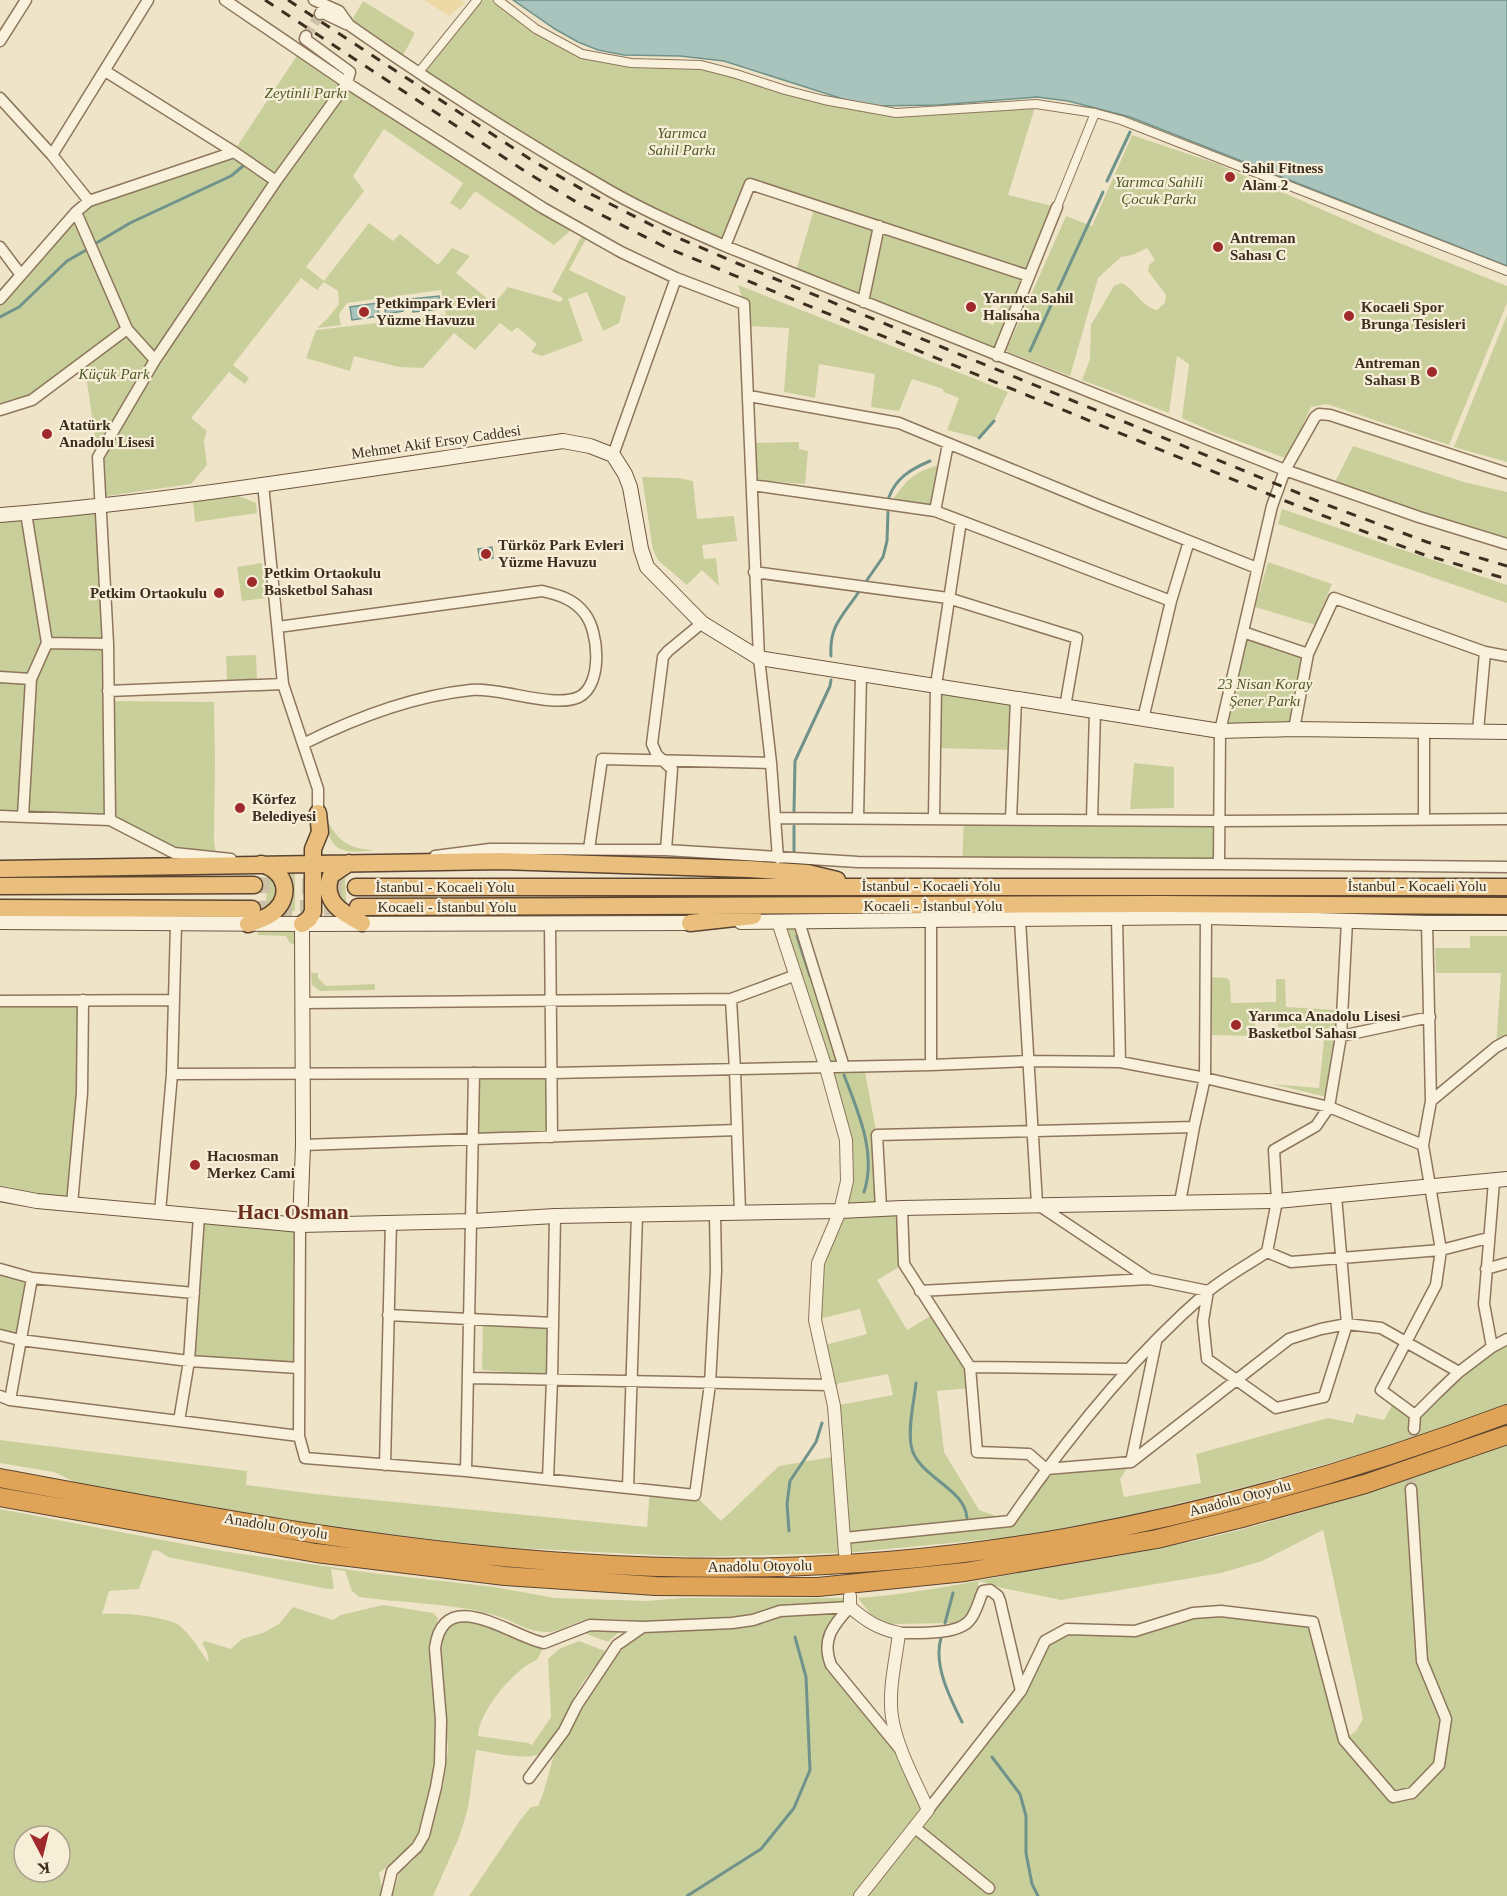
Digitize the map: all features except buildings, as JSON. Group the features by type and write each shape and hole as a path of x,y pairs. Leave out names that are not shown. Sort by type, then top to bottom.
{"highway":[{"path":"318,813 320,832 327,849 350,863"},
{"path":"302,924 313,912 306,859 318,813"},
{"path":"306,859 320,832"},
{"path":"0,869 259,864 288,857 350,863 502,861 808,873 861,886"},
{"path":"350,863 331,875 328,892 335,906 343,913 360,915"},
{"path":"0,909 250,916 272,914 283,899 283,881 274,868 259,864"},
{"path":"1420,886 1507,875"},
{"path":"0,886 254,885"},
{"name":"İstanbul - Kocaeli Yolu","path":"356,887 1507,886"},
{"name":"Kocaeli - İstanbul Yolu","path":"360,915 837,906 1149,904 1507,906"},
{"path":"690,923 837,906"},
{"name":"Anadolu Otoyolu","path":"0,1478 278,1527 467,1553 578,1563 653,1566 810,1565 967,1552 1068,1537 1146,1522 1361,1465 1507,1414"},
{"name":"Anadolu Otoyolu","path":"0,1497 316,1553 493,1575 656,1586 818,1587 965,1572 1157,1539 1365,1484 1507,1435"}],"main road":[{"name":"Mehmet Akif Ersoy Caddesi","path":"0,514 100,506 563,441 590,446 613,455"},
{"path":"613,455 630,487 641,549 647,567 702,623 759,658 936,685 1016,700 1221,730 1507,732"},
{"path":"0,922 176,924 250,916 302,924 360,915 550,923 1206,917 1507,923"},
{"path":"300,1225 303,1145 302,924"},
{"path":"0,1194 36,1201 300,1225 1037,1204 1277,1201 1500,1180"}],"street":[{"path":"52,155 148,0"},
{"path":"225,0 347,83 543,208 621,252 676,278 744,304 759,658 771,763 778,858"},
{"path":"314,0 339,11 349,25"},
{"path":"419,72 477,0"},
{"path":"498,0 536,29 582,54 631,63 701,65 785,90 869,109 896,113 1036,104 1095,113 1121,120 1507,271"},
{"path":"0,41 23,1"},
{"path":"320,14 321,12 349,25 419,72 611,192 725,246 1285,470 1419,517 1507,544"},
{"path":"110,820 108,644 98,457 155,360 276,182 347,83 350,72 305,39 306,36"},
{"path":"105,71 234,152 276,182"},
{"path":"0,98 52,155 89,201"},
{"path":"997,356 1095,113"},
{"path":"0,299 76,212 89,201 234,152"},
{"path":"725,246 750,184 1029,276"},
{"path":"76,212 127,329 155,360"},
{"path":"863,302 879,226"},
{"path":"0,247 21,275"},
{"path":"613,455 676,278"},
{"path":"0,410 32,400 127,329"},
{"path":"749,396 900,423 1257,568"},
{"path":"1219,864 1221,730 1272,506 1285,470 1315,417 1324,413 1507,472"},
{"path":"935,511 948,444"},
{"path":"262,484 283,684 318,789 318,813"},
{"path":"752,485 935,511 1171,601"},
{"path":"23,816 31,679 47,643 26,513"},
{"path":"934,818 936,685 961,521"},
{"path":"1143,718 1171,601 1189,541"},
{"path":"754,572 948,598 1077,638 1065,707"},
{"path":"278,627 542,591 560,595 574,603 585,615 592,628 596,644 595,674 581,696 570,700 486,690 457,692 391,707 303,744"},
{"path":"1294,729 1308,654 1334,598 1485,652 1507,656"},
{"path":"666,850 672,770 651,744 663,657 702,623"},
{"path":"1243,632 1308,654"},
{"path":"47,643 108,644"},
{"path":"1478,731 1485,652"},
{"path":"858,818 861,674"},
{"path":"0,677 31,679"},
{"path":"108,691 283,684"},
{"path":"1011,819 1016,700"},
{"path":"1092,820 1095,711"},
{"path":"1424,731 1424,820"},
{"path":"589,849 602,759 771,763"},
{"path":"0,816 110,820 174,853 231,858 259,864"},
{"path":"775,818 1219,821 1507,819"},
{"path":"387,863 490,849 589,849 666,850 858,862 1507,867"},
{"path":"1180,1202 1205,1078 1206,917"},
{"path":"1116,918 1120,1062"},
{"path":"931,920 931,1065"},
{"path":"1020,920 1037,1204 1149,1279"},
{"path":"799,921 844,1067"},
{"path":"844,1538 1010,1521 1046,1468 1128,1369 1208,1291 1267,1252 1277,1201 1274,1150 1316,1126 1329,1107 1341,1036 1347,921"},
{"path":"778,922 826,1068 846,1140 847,1181 840,1211 818,1263 815,1320 834,1406 845,1553"},
{"path":"550,923 552,1137"},
{"path":"1415,1415 1381,1390 1436,1285 1441,1250 1423,1145 1431,1101 1426,923"},
{"path":"160,1212 172,1074 176,924"},
{"path":"302,1003 731,999 796,975"},
{"path":"731,999 740,1212"},
{"path":"0,1000 173,1000"},
{"path":"72,1204 82,1093 83,1000"},
{"path":"1341,1036 1430,1017"},
{"path":"1431,1101 1507,1041"},
{"path":"172,1074 552,1073 826,1068 1029,1061 1120,1062 1205,1078 1329,1107 1423,1145"},
{"path":"466,1471 474,1073"},
{"path":"881,1208 877,1135 1194,1127"},
{"path":"303,1145 737,1130"},
{"path":"1492,1347 1484,1304 1488,1238 1500,1180"},
{"path":"1208,1291 1203,1321 1207,1359 1276,1408 1324,1397 1347,1324 1336,1196"},
{"path":"902,1208 904,1264 970,1368 976,1452 1029,1454 1046,1468 1131,1462 1289,1339 1347,1324 1381,1328 1460,1372"},
{"path":"300,1225 299,1436 305,1458 466,1471 695,1495 710,1384 716,1271 715,1213"},
{"path":"628,1488 637,1215"},
{"path":"179,1421 189,1361 199,1216"},
{"path":"548,1479 555,1216"},
{"path":"385,1465 391,1222"},
{"path":"1267,1252 1291,1262 1441,1250 1488,1238"},
{"path":"1486,1269 1507,1263"},
{"path":"0,1269 32,1278 194,1293"},
{"path":"32,1278 20,1340 5,1398 299,1436"},
{"path":"920,1291 1149,1279 1208,1291"},
{"path":"388,1315 553,1323"},
{"path":"0,1335 20,1340 189,1361 299,1368"},
{"path":"1414,1429 1415,1415 1460,1372 1492,1347 1507,1339"},
{"path":"1131,1462 1157,1340"},
{"path":"970,1368 1128,1369"},
{"path":"468,1378 830,1385"},
{"path":"860,1896 1021,1691 1045,1641 1067,1629 1135,1631 1193,1613 1221,1611 1313,1622 1344,1740 1393,1797 1412,1793 1439,1765 1446,1719 1422,1661 1410,1489"},
{"path":"850,1602 867,1622 877,1627 899,1633 938,1632 964,1625 972,1618 983,1591 990,1590 998,1596 1000,1601 1021,1691"},
{"path":"386,1896 392,1871 411,1854 424,1835 436,1788 441,1742 435,1648 438,1634 454,1617 468,1616 512,1629 544,1643 590,1625 643,1627 744,1622 780,1611 850,1602"},
{"path":"850,1602 834,1623 829,1634 828,1657 831,1665 904,1754"},
{"path":"529,1778 564,1731 577,1705 617,1645 643,1627"},
{"path":"899,1633 891,1706 894,1727 928,1810"},
{"path":"914,1827 989,1888"}],"green space":[{"name":"Yarımca Sahil Parkı","path":"477,0 498,0 536,29 582,54 631,63 701,65 785,90 896,113 1036,104 1008,195 1057,207 997,356 795,274 815,206 750,184 725,246 665,219 419,72","holes":["997,292 1005,295 993,325 986,322"]},
{"path":"363,1 415,33 400,61 349,25"},
{"path":"300,51 570,231 554,245 475,191 461,210 450,203 463,183 384,129 353,176 364,191 306,267 324,281 369,223 393,241 400,234 438,265 452,248 470,256 456,273 494,304 508,287 561,302 563,298 552,292 581,237 586,239 569,270 626,297 619,323 603,331 587,292 568,299 583,341 542,356 531,352 537,344 517,327 512,332 500,323 475,350 454,333 423,368 399,367 354,356 350,371 306,358 316,330 446,315 441,290 347,303 339,314 341,325 317,328 339,304 338,291 324,282 317,290 301,278 233,365 249,378 245,384 229,372 191,418 207,431 204,441 207,465 191,484 100,497 98,457 84,362 32,400 0,410 0,299 89,201 234,151"},
{"name":"Kocaeli Spor Brunga Tesisleri","path":"1132,135 1218,164 1387,238 1507,286 1507,303 1449,445 1327,404 1311,407 1288,459 1213,432 1182,418 1189,364 1177,356 1169,413 1082,380 1090,359 1091,325 1114,286 1121,283 1151,308 1157,310 1165,303 1166,295 1148,271 1149,265 1155,260 1147,248 1121,257 1098,278 1070,376 1006,351 1066,216 1092,226"},
{"path":"738,285 1008,392 994,421 979,438 947,430 959,398 944,392 943,389 912,379 899,411 871,407 875,374 819,364 815,398 784,392 789,328 745,326 744,304"},
{"path":"1507,315 1507,462 1454,447"},
{"path":"799,442 799,449 808,451 805,484 757,480 756,443"},
{"path":"1353,446 1464,482 1507,492 1507,539 1483,534 1335,482"},
{"path":"941,464 933,508 892,501 912,477"},
{"path":"642,477 679,478 693,481 697,519 734,516 737,541 702,545 704,559 716,558 719,586 702,570 687,585 658,560 653,550"},
{"path":"239,496 256,503 257,513 195,522 193,502"},
{"path":"100,506 109,701 214,702 214,842 216,852 174,853 110,820 0,816 0,515"},
{"path":"1282,509 1507,585 1507,603 1278,524"},
{"path":"1268,562 1332,584 1315,625 1255,607"},
{"name":"Petkim Ortaokulu Basketbol Sahası","path":"262,563 266,598 242,601 237,567"},
{"name":"23 Nisan Koray Şener Parkı","path":"1243,632 1308,654 1294,729 1220,731"},
{"path":"256,655 257,679 227,680 226,656"},
{"path":"936,685 1016,700 1014,750 935,748"},
{"path":"1134,763 1174,767 1174,808 1130,809"},
{"path":"326,818 335,833 351,846 374,850 347,851 334,845 327,830"},
{"path":"964,819 1219,821 1219,864 962,863"},
{"path":"283,871 295,872 295,911 283,911"},
{"path":"345,871 346,906 340,904 333,883"},
{"path":"273,874 279,895 268,907 266,905 267,875"},
{"path":"778,922 799,922 844,1067 864,1067 877,1135 881,1208 902,1208 904,1264 877,1280 907,1330 934,1314 970,1367 971,1388 937,1391 944,1452 979,1510 1010,1521 1046,1469 1131,1462 1120,1479 1124,1497 1201,1483 1196,1454 1328,1418 1353,1423 1356,1414 1384,1420 1395,1400 1415,1415 1507,1339 1507,1405 1413,1439 1250,1486 1131,1515 1024,1536 845,1553 694,1557 500,1547 335,1528 83,1486 54,1472 0,1463 0,1440 247,1471 246,1485 647,1527 650,1490 695,1495 721,1521 779,1466 838,1456 834,1406 893,1395 888,1374 830,1385 821,1346 867,1334 860,1309 815,1320 818,1263 840,1211 846,1140"},
{"path":"257,928 294,929 297,945 290,943 286,936 258,935"},
{"path":"1470,936 1507,936 1507,1041 1496,1047 1501,973 1436,973 1435,948 1470,948"},
{"path":"311,973 318,973 318,978 326,986 375,984 375,990 320,991 312,985"},
{"path":"1212,977 1227,978 1230,981 1231,1003 1276,1002 1276,979 1285,979 1286,1007 1337,1010 1337,1040 1327,1097 1272,1084 1319,1088 1325,1031 1278,1027 1278,1016 1256,1015 1254,1036 1212,1035"},
{"path":"83,1000 72,1204 0,1194 0,1001"},
{"path":"474,1073 552,1073 552,1137 472,1139"},
{"path":"199,1216 300,1225 299,1368 189,1361"},
{"path":"0,1269 32,1278 20,1340 0,1335"},
{"path":"483,1324 548,1326 547,1376 482,1370"},
{"path":"1507,1445 1507,1896 469,1896 521,1819 531,1807 538,1806 554,1755 607,1667 628,1643 644,1634 667,1629 638,1621 600,1619 582,1621 551,1632 540,1631 475,1610 359,1597 352,1591 345,1571 331,1569 334,1589 328,1589 168,1557 153,1550 139,1589 109,1591 102,1614 142,1616 174,1623 188,1634 209,1663 202,1643 205,1641 231,1649 242,1639 263,1633 279,1624 293,1607 333,1620 341,1615 383,1605 433,1613 438,1618 429,1653 432,1663 437,1748 433,1782 419,1833 405,1851 379,1873 381,1896 0,1896 0,1509 215,1550 372,1573 494,1587 555,1598 646,1601 683,1598 844,1598 842,1606 774,1607 743,1618 850,1607 834,1623 828,1657 904,1754 928,1809 1021,1691 1045,1641 1067,1629 1135,1631 1193,1613 1313,1622 1345,1739 1356,1731 1363,1719 1323,1530 1262,1561 1221,1573 1061,1600 979,1581 970,1615 966,1621 956,1623 891,1624 871,1615 858,1598 939,1588 1190,1542 1280,1519"},
{"path":"461,1621 475,1622 540,1645 542,1650 537,1660 509,1681 491,1703 480,1726 478,1736 532,1745 551,1717 548,1659 559,1649 579,1641 605,1651 579,1689 556,1736 543,1751 536,1755 523,1757 476,1750 468,1808 460,1835 433,1896 392,1896 400,1872 424,1847 444,1782 448,1749 439,1646 446,1630"},
{"path":"600,1628 613,1628 619,1632 608,1642 584,1633"}],"sand":[{"path":"424,0 461,0 465,3 449,16"}],"water":[{"path":"513,0 1507,0 1507,266 1130,117 1068,101 1037,97 938,105 872,106 846,100 724,61 680,56 624,55 598,50 555,29"},
{"name":"Petkimpark Evleri Yüzme Havuzu","path":"439,296 440,309 413,312 412,299"},
{"name":"Petkimpark Evleri Yüzme Havuzu","path":"399,302 405,306 403,311 386,314 385,310"},
{"name":"Petkimpark Evleri Yüzme Havuzu","path":"377,303 379,316 352,320 350,307"},
{"name":"Türköz Park Evleri Yüzme Havuzu","path":"492,547 493,558 480,560 478,549"}],"waterway":[{"path":"1107,181 1130,132"},
{"path":"93,245 130,223 231,176 243,166"},
{"path":"1030,351 1103,192"},
{"path":"0,317 19,307 67,261 88,249"},
{"path":"979,438 994,421"},
{"path":"889,497 896,484 905,475 930,461"},
{"path":"867,580 883,557 887,541 888,512"},
{"path":"831,656 834,629 858,593"},
{"path":"794,811 795,761 831,680"},
{"path":"794,826 794,851"},
{"path":"797,936 810,976"},
{"path":"844,1075 860,1118 867,1148 867,1177 864,1192"},
{"path":"916,1383 910,1430 911,1445 915,1456 930,1474 958,1498 967,1518"},
{"path":"789,1531 787,1504 790,1481 816,1442 822,1423"},
{"path":"945,1623 953,1593"},
{"path":"687,1896 761,1849 794,1808 810,1770 806,1677 795,1637"},
{"path":"941,1638 939,1648 941,1670 962,1722"},
{"path":"992,1757 1020,1794 1026,1816 1026,1853 1032,1884 1038,1896"}],"tunnel":[{"path":"306,36 320,14"},
{"path":"254,885 356,887"},
{"path":"252,909 347,907"},
{"path":"1411,1489 1414,1429"}],"railway":[{"path":"265,0 526,172 578,203 665,247 1288,502 1422,554 1507,579"},
{"path":"288,0 533,161 585,191 667,233 1330,506 1427,542 1507,566"}],"place":[{"name":"Sahil Fitness Alanı 2","path":"1230,177"},
{"name":"Antreman Sahası C","path":"1218,247"},
{"name":"Yarımca Sahil Halısaha","path":"971,307"},
{"name":"Petkimpark Evleri Yüzme Havuzu","path":"364,312"},
{"name":"Kocaeli Spor Brunga Tesisleri","path":"1349,316"},
{"name":"Antreman Sahası B","path":"1432,372"},
{"name":"Atatürk Anadolu Lisesi","path":"47,434"},
{"name":"Türköz Park Evleri Yüzme Havuzu","path":"486,554"},
{"name":"Petkim Ortaokulu Basketbol Sahası","path":"252,582"},
{"name":"Petkim Ortaokulu","path":"219,593"},
{"name":"Körfez Belediyesi","path":"240,808"},
{"name":"Yarımca Anadolu Lisesi Basketbol Sahası","path":"1236,1025"},
{"name":"Hacıosman Merkez Cami","path":"195,1165"}],"district":[{"name":"Hacı Osman","path":"293,1212"}],"park label":[{"name":"Zeytinli Parkı","path":"306,93"},
{"name":"Yarımca Sahili Çocuk Parkı","path":"1159,190"},
{"name":"Küçük Park","path":"114,374"}]}
